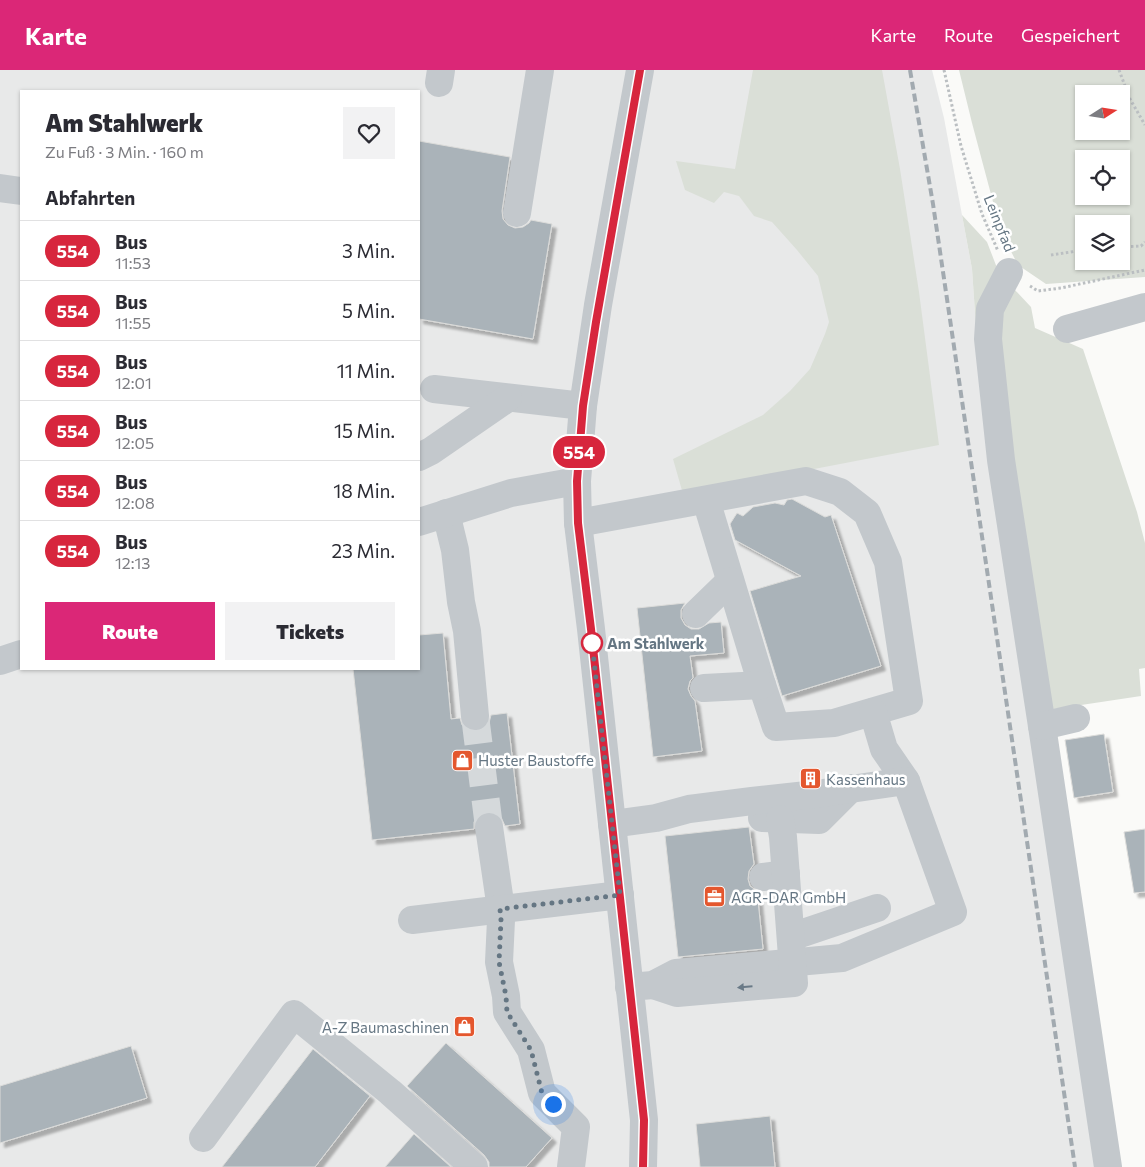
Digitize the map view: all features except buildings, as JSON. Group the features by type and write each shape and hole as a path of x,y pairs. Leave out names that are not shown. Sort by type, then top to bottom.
{"street":[{"path":"517,212 540,70"},
{"path":"640,70 598,305 583,406 577,481 578,523 620,895 641,986 644,1120 642,1167"},
{"path":"0,188 20,191"},
{"path":"1009,272 990,309 988,340 1000,460 1108,1167"},
{"path":"1067,329 1145,307"},
{"path":"434,389 583,406"},
{"path":"420,456 431,451 508,398"},
{"path":"420,522 510,493 577,481"},
{"path":"578,523 806,481 840,492 868,513 888,562 909,701 834,723 776,727 706,500"},
{"path":"446,513 455,550 461,602 467,631 475,716"},
{"path":"696,614 730,581"},
{"path":"0,661 20,654"},
{"path":"704,688 762,685"},
{"path":"641,986 676,973 842,958 953,912 906,781 884,749 873,712"},
{"path":"1042,726 1076,718"},
{"path":"612,824 656,818 689,809 906,781"},
{"path":"656,818 687,824 752,818 819,820 851,788"},
{"path":"780,819 783,837 775,876 788,962"},
{"path":"489,828 501,920 499,962 506,996 507,1012 531,1050 542,1093 576,1127 570,1167"},
{"path":"412,920 620,895"},
{"path":"788,962 877,908"},
{"path":"203,1138 294,1014 390,1092 474,1167"}],"path":[{"name":"Leinpfad","path":"944,70 962,146 982,214 1009,272 1038,291 1145,270"},
{"path":"1119,70 1130,98 1145,125"},
{"path":"1130,247 1141,246 1145,242"},
{"path":"1051,255 1075,251"}],"shaded area":[{"path":"0,70 932,70 944,118 972,269 977,342 1095,1167 0,1167"},
{"path":"753,70 882,70 919,292 939,445 683,494 673,459 763,415 790,391 810,369 829,322 818,276 772,222 754,216 739,196 724,192 714,203 685,190 676,161 735,169"},
{"path":"959,70 1145,70 1145,277 1046,284 1018,265 1001,232"},
{"path":"962,215 987,242 999,273 1031,307 1035,328 1083,349 1137,512 1145,543 1145,668 1139,669 1141,696 1028,713 977,342 972,269"}],"tunnel":[{"path":"475,716 489,827"}],"railway":[{"path":"910,70 933,204 1075,1167"}],"bus line":[{"name":"554","path":"640,70 583,406 577,481 578,523 644,1120 643,1167"}],"place":[{"name":"Am Stahlwerk","path":"592,643"},
{"name":"Huster Baustoffe","path":"462,760"},
{"name":"Kassenhaus","path":"810,779"},
{"name":"AGR-DAR GmbH","path":"715,897"},
{"name":"A-Z Baumaschinen","path":"465,1027"}],"route":[{"path":"553,1104 542,1093 531,1050 507,1012 506,996 499,962 500,909 620,895 592,643"}]}
